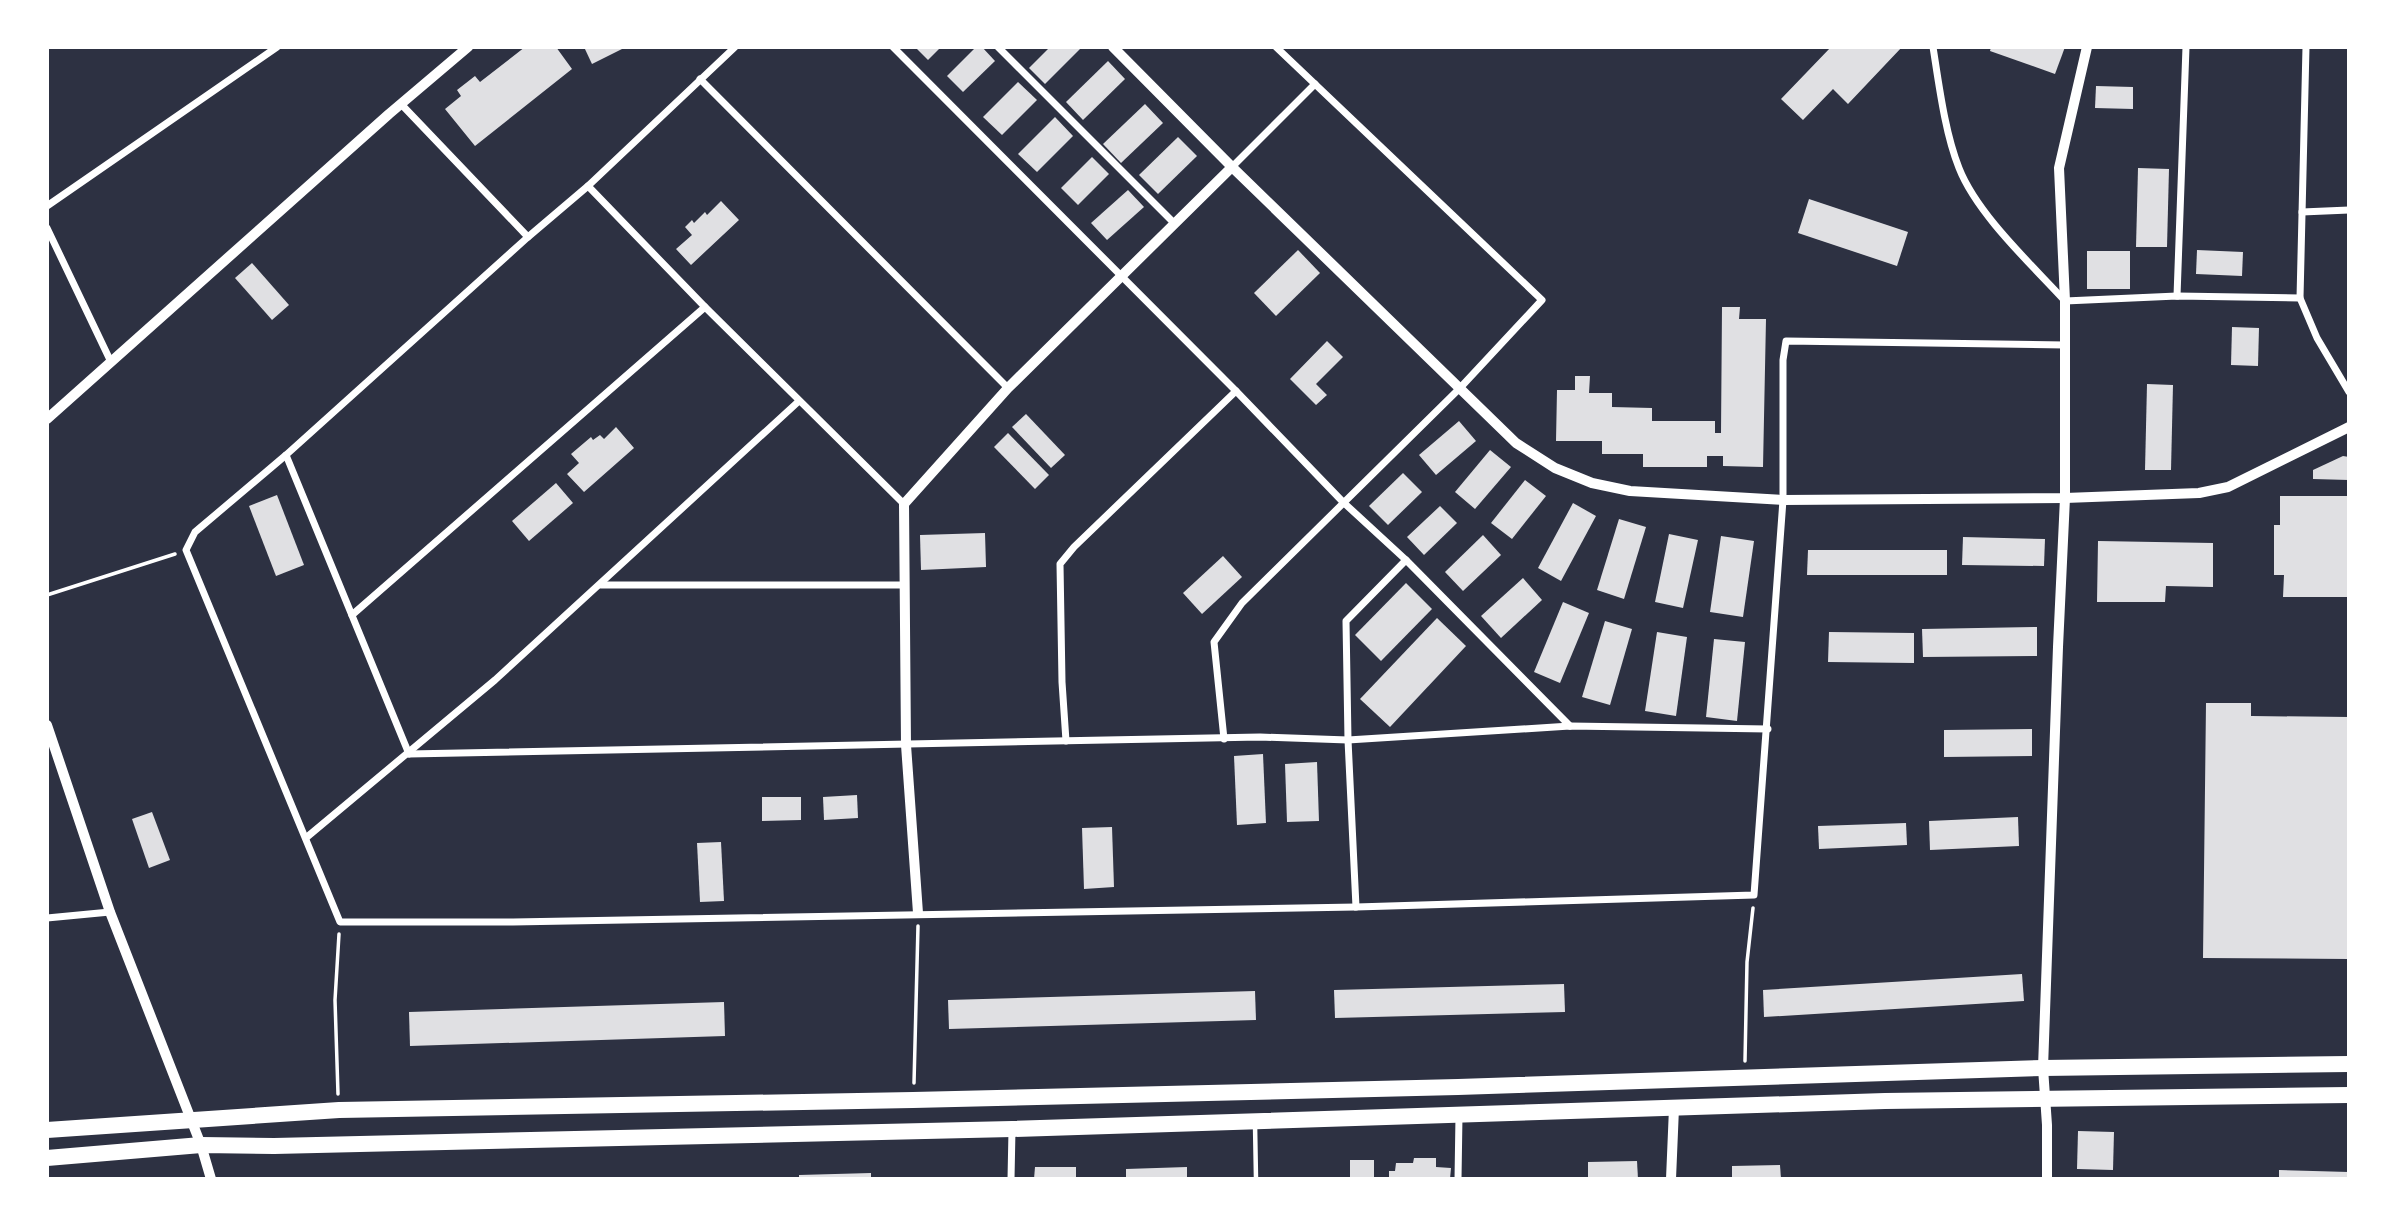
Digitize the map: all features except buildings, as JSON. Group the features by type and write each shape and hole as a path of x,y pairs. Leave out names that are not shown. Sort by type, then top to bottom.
{"highway":[{"path":"47,1130 339,1110 913,1100 1471,1087 2043,1068 2349,1064"},
{"path":"47,1158 201,1145 274,1146 1012,1129 2044,1098 2349,1094"}],"street":[{"path":"47,206 277,47"},
{"path":"47,419 468,47"},
{"path":"735,47 588,186 195,532 186,550 340,922 527,922 1356,907 1755,895 1783,500 1783,360 1786,341 2065,345"},
{"path":"892,47 1236,391 1343,502 1406,560 1570,726"},
{"path":"998,47 1174,223"},
{"path":"1113,47 1516,443 1555,468 1592,483 1630,491 1783,500 2199,494 2228,487 2349,427"},
{"path":"1224,739 1214,642 1242,603 1460,388 1542,300 1276,47"},
{"path":"1933,47 1945,115 1959,167 1975,197 2011,242 2065,301"},
{"path":"2047,1179 2048,1125 2043,1068 2065,498 2065,301 2059,168 2087,47"},
{"path":"2177,296 2186,47"},
{"path":"2306,47 2300,298 2317,338 2349,392"},
{"path":"701,79 1008,388"},
{"path":"918,913 906,745 902,585 904,504 1008,388 1315,84"},
{"path":"401,104 528,237"},
{"path":"588,186 705,307 904,504"},
{"path":"2302,212 2349,210"},
{"path":"47,228 111,362"},
{"path":"2065,301 2177,296 2300,298"},
{"path":"352,615 705,307"},
{"path":"1066,741 1060,564 1074,547 1236,391"},
{"path":"307,837 495,680 799,401"},
{"path":"286,454 409,754"},
{"path":"1356,907 1348,740 1346,621 1406,560"},
{"path":"600,585 902,585"},
{"path":"47,725 110,912 201,1145 211,1179"},
{"path":"409,754 1260,737 1348,740 1570,726 1768,729"},
{"path":"47,918 110,912"},
{"path":"1671,1179 1674,1108"},
{"path":"1458,1179 1459,1116"},
{"path":"1011,1179 1012,1129"}],"lane":[{"path":"1255,1122 1256,1179"}],"path":[{"path":"47,595 186,550"},
{"path":"1745,1077 1747,962 1755,895"},
{"path":"913,1100 918,913"},
{"path":"339,1110 335,1000 340,922"}]}
